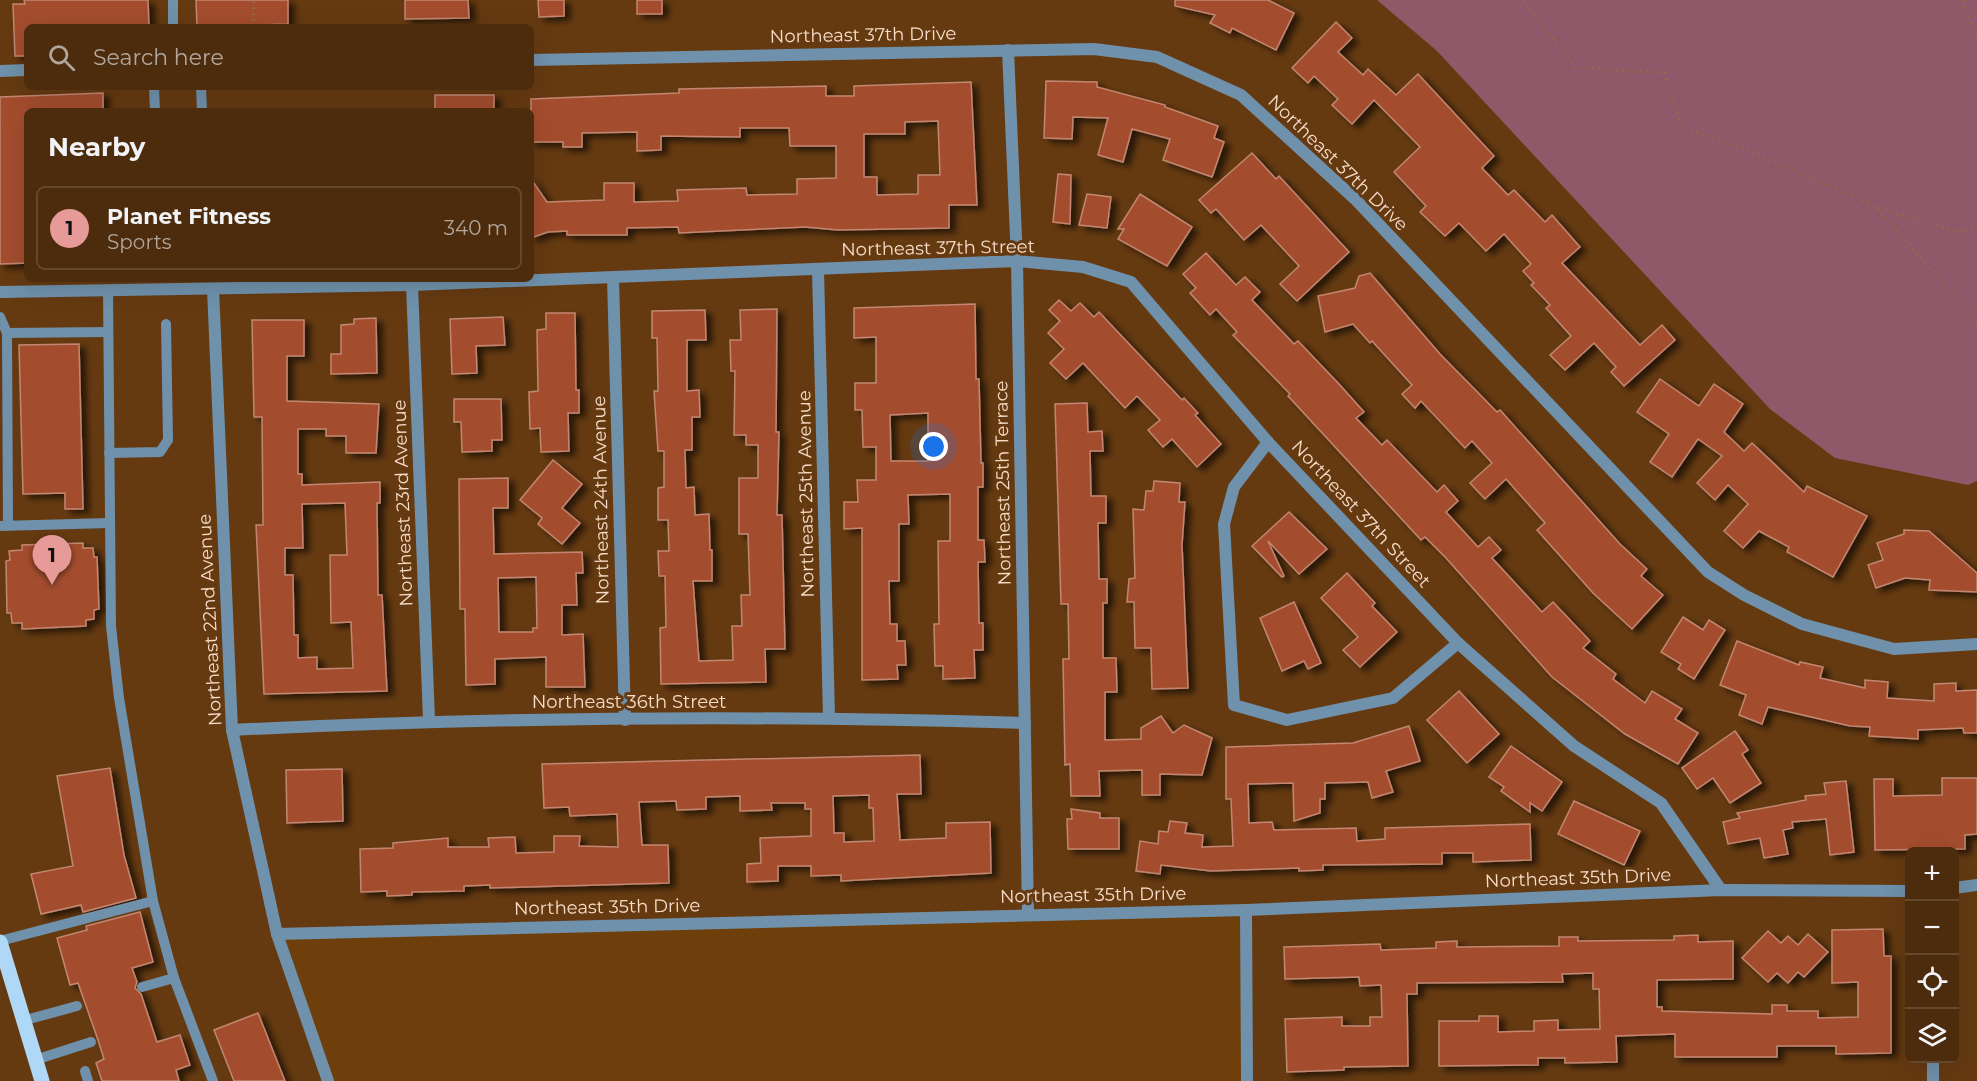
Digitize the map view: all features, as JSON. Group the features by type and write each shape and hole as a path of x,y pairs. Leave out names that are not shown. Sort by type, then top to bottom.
{"main road":[{"path":"0,941 22,1021 42,1081"}],"street":[{"name":"Northeast 37th Drive","path":"534,60 1094,49 1157,57 1241,95 1355,199 1708,572 1744,595 1802,624 1894,649 1977,644"},
{"name":"Northeast 25th Terrace","path":"1008,51 1017,261 1028,915"},
{"path":"0,71 24,70"},
{"name":"Northeast 37th Street","path":"534,281 1017,261 1083,267 1131,282 1268,442 1458,643 1574,746 1662,803 1721,890"},
{"name":"Northeast 25th Avenue","path":"818,270 829,717"},
{"name":"Northeast 24th Avenue","path":"613,278 625,720"},
{"name":"Northeast 37th Street","path":"0,292 498,282"},
{"name":"Northeast 23rd Avenue","path":"412,285 429,720"},
{"name":"Northeast 22nd Avenue","path":"213,289 232,730 277,934 328,1081"},
{"path":"1268,442 1234,487 1224,524 1234,705 1287,720 1393,698 1458,643"},
{"name":"Northeast 36th Street","path":"232,730 429,720 829,717 1026,723"},
{"path":"1959,887 1977,885"},
{"name":"Northeast 35th Drive","path":"277,934 1246,910 1721,890 1905,891"},
{"path":"1246,910 1246,1081"},
{"path":"1933,1063 1933,1081"}],"lane":[{"path":"172,0 174,24"},
{"path":"154,90 154,108"},
{"path":"201,90 202,108"},
{"path":"108,291 112,649 153,901 174,978 213,1081"},
{"path":"0,317 7,333 4,526 110,523"},
{"path":"109,453 160,452 168,440 166,324"},
{"path":"7,333 108,332"},
{"path":"0,941 153,901"},
{"path":"142,987 174,978"},
{"path":"22,1021 77,1006"},
{"path":"35,1060 91,1042"}],"path":[{"path":"253,24 254,0"},
{"path":"1523,0 1575,67 1664,73 1682,127 1753,152 1876,207 1956,231 1977,228"},
{"path":"1963,0 1977,39"},
{"path":"1876,207 1977,322"}],"shaded area":[{"path":"1377,0 1977,0 1977,481 1968,485 1835,458 1770,409 1437,51"},
{"path":"1248,911 1249,1081 327,1081 277,934"}],"building":[{"path":"24,0 148,0 149,24 24,24 24,56 15,56 13,4 25,4"},
{"path":"196,0 288,0 288,24 197,24"},
{"path":"405,0 468,0 469,18 405,19"},
{"path":"538,0 564,0 564,16 539,17"},
{"path":"637,0 662,0 662,14 637,14"},
{"path":"1175,0 1268,0 1294,13 1276,50 1232,28 1230,33 1210,23 1215,15 1175,6"},
{"path":"1336,22 1352,38 1338,52 1363,75 1368,69 1396,95 1418,74 1494,156 1482,168 1508,195 1514,190 1545,222 1552,215 1580,247 1562,263 1640,345 1662,325 1675,340 1624,386 1611,372 1616,367 1594,343 1565,370 1550,355 1571,336 1546,308 1550,305 1531,285 1534,283 1523,271 1531,264 1504,234 1486,251 1459,223 1445,236 1420,212 1426,206 1394,172 1420,147 1374,100 1352,124 1332,105 1338,99 1314,76 1308,83 1292,68"},
{"path":"1046,81 1097,82 1097,87 1165,105 1165,107 1218,126 1214,138 1224,142 1212,177 1163,160 1170,139 1132,129 1123,162 1098,155 1108,118 1073,117 1072,139 1044,138"},
{"path":"971,82 977,205 949,205 949,228 838,230 805,227 679,233 678,227 627,228 627,235 567,235 567,231 548,232 534,237 534,183 547,202 604,200 604,183 634,183 634,202 678,201 677,190 746,188 747,195 797,194 797,179 836,178 836,146 790,146 789,128 740,128 740,137 661,136 661,150 637,151 637,132 582,133 582,147 563,147 563,142 534,142 534,108 531,108 531,99 679,93 679,89 826,86 826,96 854,96 854,86","holes":["938,121 940,175 918,175 918,194 877,195 877,177 864,177 864,134 905,134 905,122"]},
{"path":"103,93 103,108 24,108 24,263 0,264 0,97"},
{"path":"435,95 494,95 494,108 435,108"},
{"path":"1252,153 1276,179 1279,176 1349,252 1297,301 1280,284 1299,266 1261,225 1244,240 1216,209 1211,213 1199,200"},
{"path":"1058,174 1071,175 1070,224 1053,222"},
{"path":"1087,194 1111,197 1107,228 1079,225"},
{"path":"1140,194 1192,227 1167,266 1118,239 1124,229 1118,229"},
{"path":"1206,253 1236,285 1245,277 1260,292 1252,300 1294,344 1298,341 1339,384 1364,412 1356,418 1382,445 1387,440 1437,492 1444,485 1458,501 1446,512 1478,547 1489,537 1501,550 1492,558 1542,612 1553,602 1590,641 1583,648 1616,674 1613,679 1645,703 1652,691 1682,709 1675,719 1698,733 1678,764 1625,734 1552,677 1446,558 1425,537 1421,540 1288,396 1290,394 1233,335 1237,332 1216,309 1210,315 1190,293 1196,288 1183,274"},
{"path":"1370,273 1440,354 1497,412 1500,410 1620,544 1647,569 1641,576 1663,595 1632,629 1593,593 1537,530 1545,523 1506,479 1485,499 1470,483 1492,463 1472,441 1465,448 1421,401 1415,408 1402,394 1412,385 1372,341 1370,343 1353,324 1325,332 1318,296 1355,288 1359,276"},
{"path":"1059,300 1071,311 1080,303 1094,317 1099,312 1182,400 1184,398 1198,413 1195,415 1221,444 1197,467 1172,439 1163,447 1148,430 1160,420 1137,396 1125,408 1083,363 1066,379 1050,363 1064,349 1048,333 1060,321 1049,310"},
{"path":"975,304 976,379 979,379 981,463 983,463 983,487 978,487 978,540 984,540 985,562 978,562 979,623 983,623 983,650 974,650 975,678 943,679 943,666 935,666 934,624 939,624 938,541 950,541 950,494 908,495 909,524 899,524 899,581 889,581 890,624 897,624 897,641 905,641 906,665 897,665 898,679 862,680 862,528 844,529 844,502 858,502 857,480 876,480 876,447 863,447 862,410 855,410 855,383 876,383 876,337 854,338 854,308","holes":["928,413 928,461 891,461 890,415"]},
{"path":"777,309 776,432 779,432 777,515 782,515 785,649 765,649 766,682 661,684 660,628 666,627 665,576 659,576 658,551 669,551 668,520 658,520 658,488 664,487 664,451 658,451 654,391 658,391 657,338 652,338 652,311 705,310 706,340 687,340 687,391 699,390 700,417 692,417 692,450 685,450 686,488 694,487 695,515 709,514 710,550 712,550 712,581 693,581 699,661 733,660 732,626 742,626 741,595 750,595 748,534 739,534 739,478 758,478 758,445 746,445 746,435 734,435 735,371 731,371 730,340 741,340 740,310"},
{"path":"546,313 575,313 576,390 579,390 579,413 568,413 569,451 541,452 540,428 530,429 529,392 538,391 537,330 546,329"},
{"path":"503,317 505,345 476,346 477,373 452,374 450,319"},
{"path":"376,318 377,373 331,374 331,354 341,354 341,325 354,324 354,319"},
{"path":"252,320 304,320 304,356 287,356 287,401 379,404 376,453 346,453 346,436 326,436 326,429 298,429 298,474 302,474 302,485 380,482 380,503 377,503 378,595 382,595 387,691 264,694 256,525 263,525 262,417 254,417","holes":["345,503 347,555 330,555 331,623 351,622 353,668 317,669 317,657 298,658 298,635 294,635 293,575 285,575 285,548 303,548 302,504"]},
{"path":"79,344 83,509 65,509 65,493 23,494 19,345"},
{"path":"1660,379 1699,406 1714,384 1743,404 1724,432 1744,451 1752,443 1804,492 1807,486 1867,516 1833,577 1787,552 1789,547 1759,531 1743,548 1724,531 1748,504 1728,485 1715,500 1697,483 1722,456 1698,439 1672,477 1650,462 1669,434 1637,412"},
{"path":"454,399 501,399 502,440 492,440 492,451 462,452 461,422 454,422"},
{"path":"1087,403 1088,432 1102,431 1103,451 1090,451 1091,496 1106,496 1106,523 1098,523 1099,579 1107,579 1107,603 1103,603 1103,658 1116,658 1117,692 1105,692 1105,740 1141,739 1141,728 1161,716 1173,733 1184,725 1212,738 1202,775 1160,774 1160,795 1142,795 1142,770 1099,771 1100,796 1071,796 1070,764 1065,765 1063,659 1069,659 1068,604 1061,604 1055,404"},
{"path":"553,460 582,484 562,508 580,523 562,544 538,524 542,518 520,500"},
{"path":"508,478 508,508 493,508 494,554 582,552 583,573 576,573 577,605 562,605 562,635 583,634 585,687 546,687 546,657 495,659 495,684 466,685 465,609 460,609 459,479","holes":["536,577 537,628 533,628 533,632 499,632 498,578"]},
{"path":"1154,481 1180,483 1179,502 1185,502 1182,545 1188,688 1152,689 1151,648 1135,648 1134,602 1127,602 1129,579 1135,578 1133,509 1144,510 1146,491 1153,491"},
{"path":"1289,512 1327,549 1299,574 1268,541 1284,576 1282,577 1252,546"},
{"path":"1904,530 1929,531 1977,573 1977,592 1929,590 1930,580 1905,578 1876,588 1868,565 1883,560 1877,543 1904,534"},
{"path":"83,543 83,548 93,548 94,557 97,557 99,609 94,610 94,619 86,620 86,626 22,629 22,623 12,623 11,613 7,613 6,561 10,560 9,551 22,550 22,545"},
{"path":"1347,573 1375,603 1372,606 1397,632 1360,667 1343,650 1358,637 1321,598"},
{"path":"1294,602 1321,663 1308,669 1304,661 1282,671 1260,618"},
{"path":"1683,617 1703,630 1709,620 1725,630 1694,679 1678,669 1681,664 1661,652"},
{"path":"1737,641 1799,665 1800,662 1823,667 1820,678 1865,688 1865,680 1888,682 1887,698 1934,701 1934,684 1956,683 1956,691 1977,690 1977,733 1964,733 1963,728 1918,730 1918,739 1869,736 1870,727 1850,726 1768,707 1762,724 1739,715 1746,695 1720,685"},
{"path":"1459,691 1499,734 1467,763 1427,720"},
{"path":"1409,726 1420,761 1386,771 1393,792 1372,798 1368,782 1325,783 1325,799 1320,799 1320,813 1294,821 1293,783 1248,784 1249,823 1272,822 1274,830 1356,828 1357,841 1385,839 1385,828 1530,824 1531,860 1473,862 1473,853 1442,853 1442,864 1323,865 1323,870 1299,871 1299,868 1211,871 1161,865 1160,874 1136,871 1140,841 1158,844 1159,831 1168,832 1170,821 1187,823 1185,833 1203,835 1202,847 1233,846 1231,799 1226,799 1226,747 1353,743"},
{"path":"1735,731 1748,750 1742,754 1761,783 1730,803 1713,778 1697,789 1682,768"},
{"path":"1511,746 1562,782 1542,811 1530,803 1530,812 1501,791 1504,787 1489,777"},
{"path":"920,755 921,794 897,794 900,840 946,838 946,823 990,822 991,873 841,881 841,875 811,876 811,866 778,866 778,881 747,882 747,864 761,863 760,838 811,836 811,809 805,809 805,803 771,803 772,810 740,811 740,796 706,797 706,809 677,810 676,801 639,802 642,845 668,845 669,883 490,888 490,885 464,886 464,891 412,892 412,895 387,896 387,891 361,892 360,849 393,848 393,843 448,838 448,847 489,847 488,838 515,837 516,853 554,852 554,836 580,836 579,846 618,847 617,814 570,816 569,807 544,808 542,764","holes":["869,795 869,808 873,808 874,841 844,842 844,833 834,833 833,796"]},
{"path":"110,768 124,855 136,898 83,912 81,905 41,914 31,874 73,866 57,776"},
{"path":"342,769 343,821 287,823 286,770"},
{"path":"1942,778 1977,778 1977,834 1965,835 1965,849 1905,847 1905,850 1875,850 1874,779 1893,779 1893,796 1942,795"},
{"path":"1846,781 1854,852 1830,855 1826,819 1792,822 1793,828 1783,830 1788,854 1764,858 1760,838 1728,844 1723,822 1740,818 1737,813 1806,800 1805,796 1826,794 1824,783"},
{"path":"1574,801 1640,831 1624,865 1558,834"},
{"path":"1071,809 1100,813 1100,818 1119,818 1119,849 1068,849 1067,819 1072,819"},
{"path":"140,912 153,962 132,968 137,982 135,988 141,994 157,1042 180,1035 190,1065 176,1070 179,1081 102,1081 96,1063 104,1059 78,983 70,985 57,938 87,930 86,926"},
{"path":"1883,929 1884,956 1891,956 1891,1053 1836,1054 1836,1046 1777,1046 1777,1057 1675,1057 1675,1034 1616,1036 1617,1062 1565,1063 1565,1058 1538,1058 1538,1065 1439,1066 1439,1021 1479,1021 1479,1016 1498,1016 1498,1032 1534,1031 1534,1021 1558,1020 1558,1030 1600,1029 1599,989 1593,989 1593,973 1562,974 1563,982 1417,983 1417,994 1407,994 1408,1066 1344,1067 1344,1070 1287,1072 1285,1019 1342,1017 1342,1026 1370,1026 1370,1017 1382,1017 1381,985 1360,986 1359,977 1285,979 1284,947 1380,944 1381,950 1436,948 1436,942 1457,941 1457,947 1559,946 1559,937 1578,937 1578,941 1674,940 1674,936 1698,935 1698,942 1733,941 1733,979 1657,980 1657,1007 1662,1007 1662,1011 1772,1014 1772,1005 1787,1005 1787,1011 1818,1011 1818,1018 1858,1017 1858,982 1832,983 1832,930"},
{"path":"1768,931 1781,943 1788,936 1798,945 1808,934 1828,952 1804,977 1798,972 1788,983 1777,973 1768,982 1742,958"},
{"path":"258,1013 285,1081 234,1081 214,1030"}],"place":[{"name":"Planet Fitness","path":"52,585"}]}
